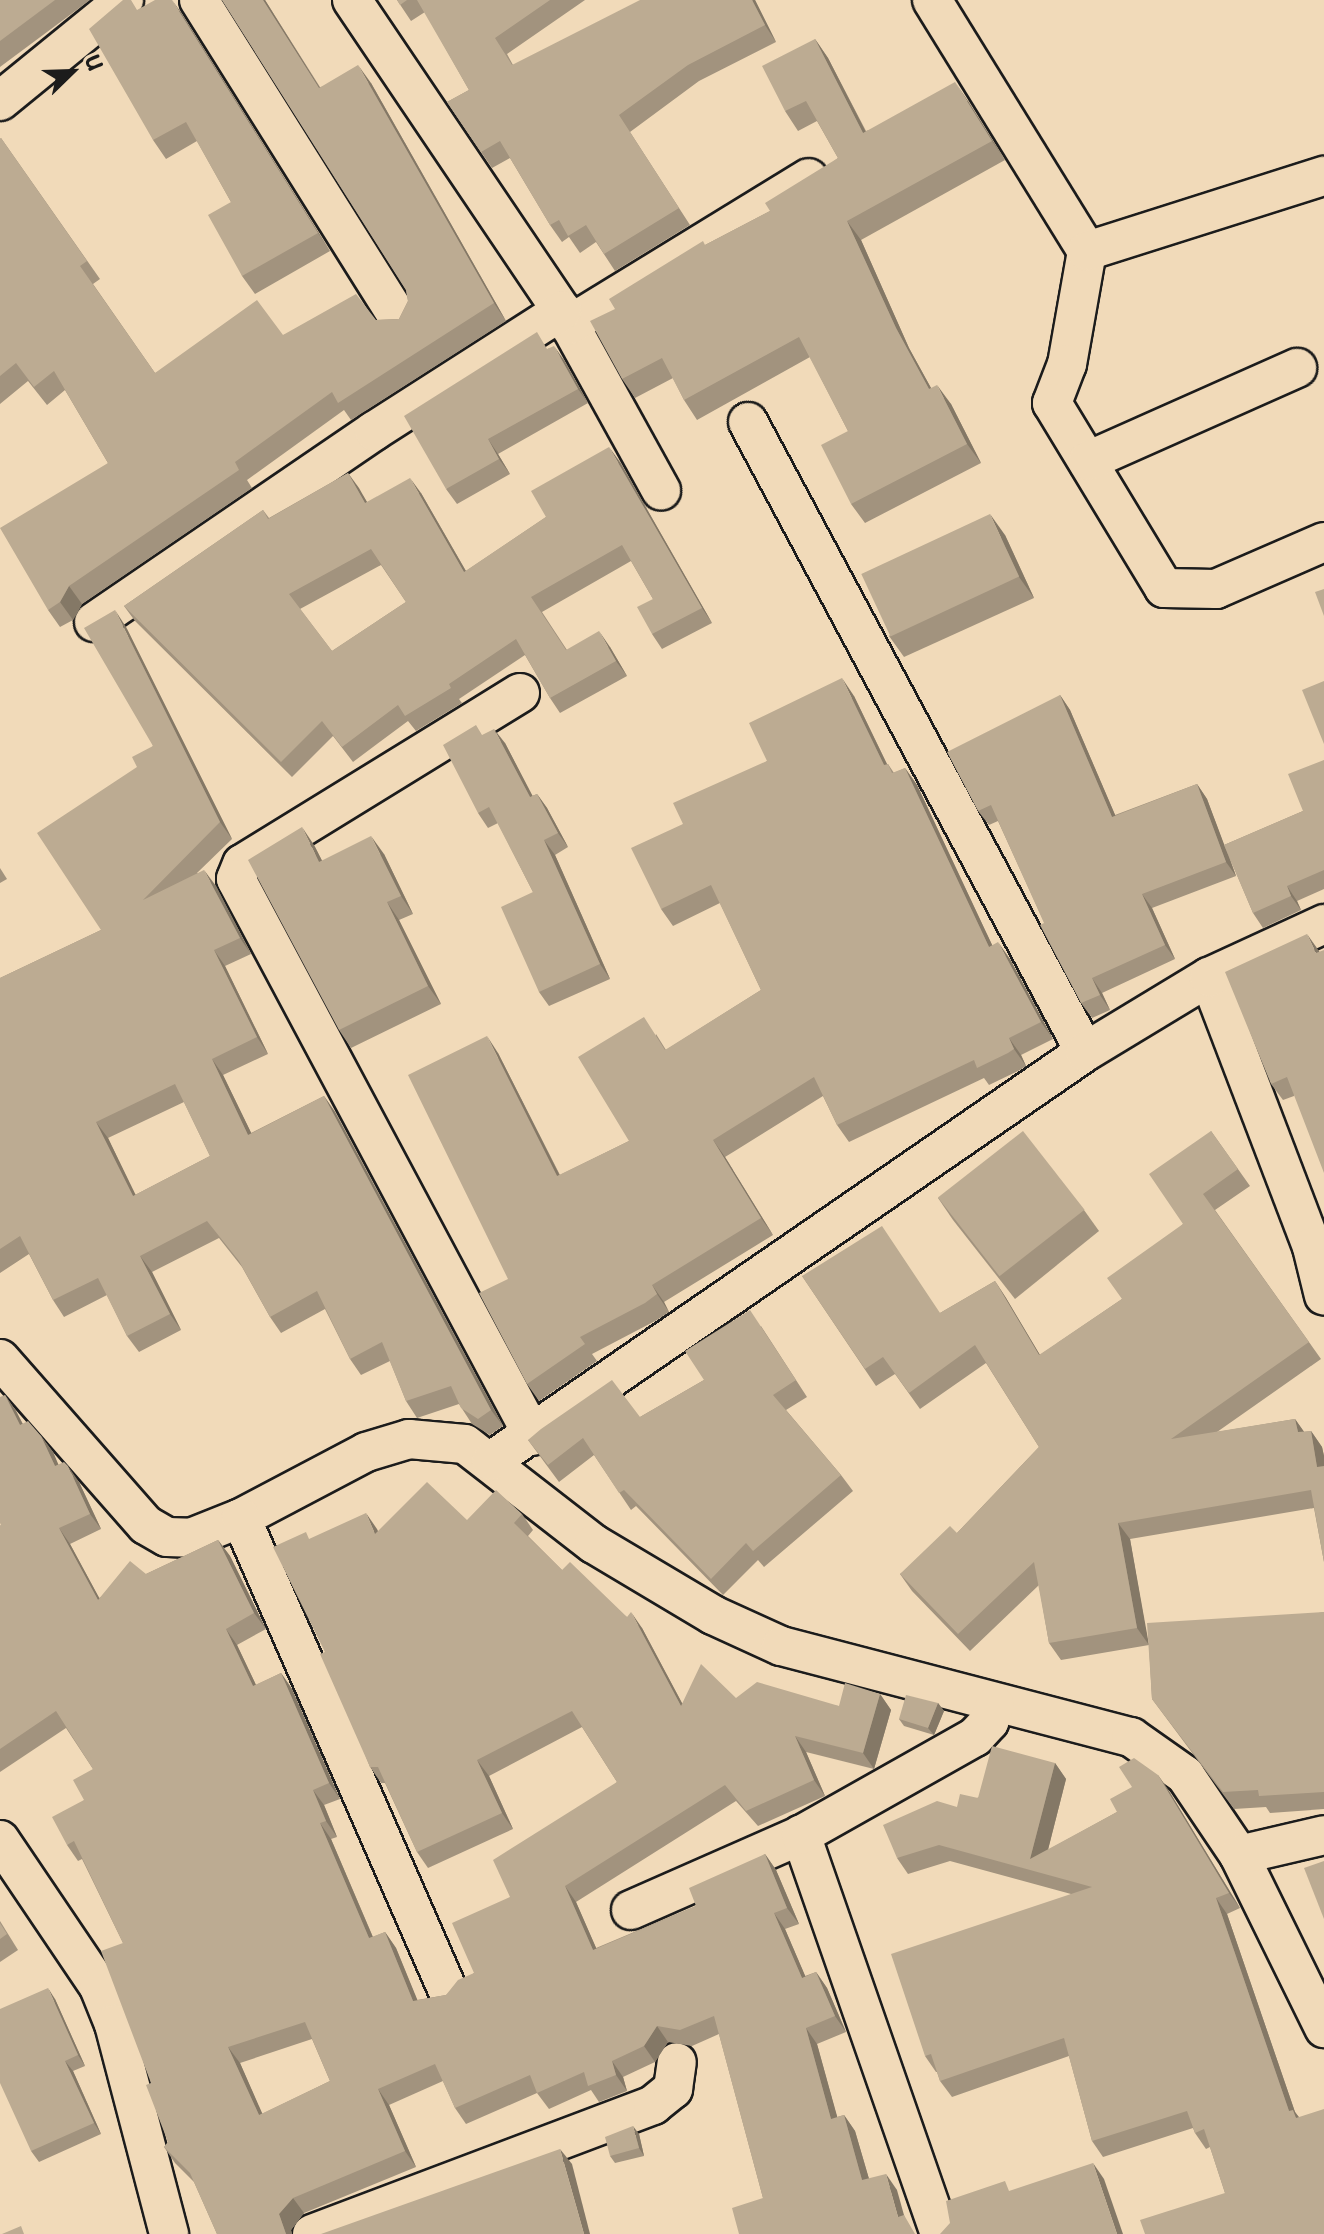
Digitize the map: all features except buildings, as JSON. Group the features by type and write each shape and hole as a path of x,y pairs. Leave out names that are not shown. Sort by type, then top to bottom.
{"street":[{"path":"0,101 124,0"},
{"path":"199,0 399,319"},
{"path":"352,0 566,318 661,490"},
{"path":"932,0 1087,251 1067,364 1052,403 1164,588 1216,589 1324,542"},
{"path":"94,622 374,431 821,170"},
{"path":"1087,251 1324,176"},
{"path":"1088,461 1297,368"},
{"path":"748,422 1085,1052"},
{"path":"520,693 242,864 236,879 533,1436"},
{"path":"491,1461 533,1436 1085,1052 1209,977 1324,924"},
{"path":"1209,977 1318,1245 1324,1296"},
{"path":"0,1359 146,1525 167,1537 191,1538 241,1518 366,1452 409,1439 465,1444 491,1461 594,1544 713,1615 781,1646 995,1705 1131,1737 1165,1756 1185,1775 1239,1855 1324,2028"},
{"path":"241,1518 448,1991"},
{"path":"631,1910 801,1835 975,1737 989,1722 995,1705"},
{"path":"801,1835 940,2234"},
{"path":"1239,1855 1324,1835"},
{"path":"0,1840 99,1987 114,2024 169,2234"},
{"path":"312,2234 653,2105 673,2089 677,2062"}]}
